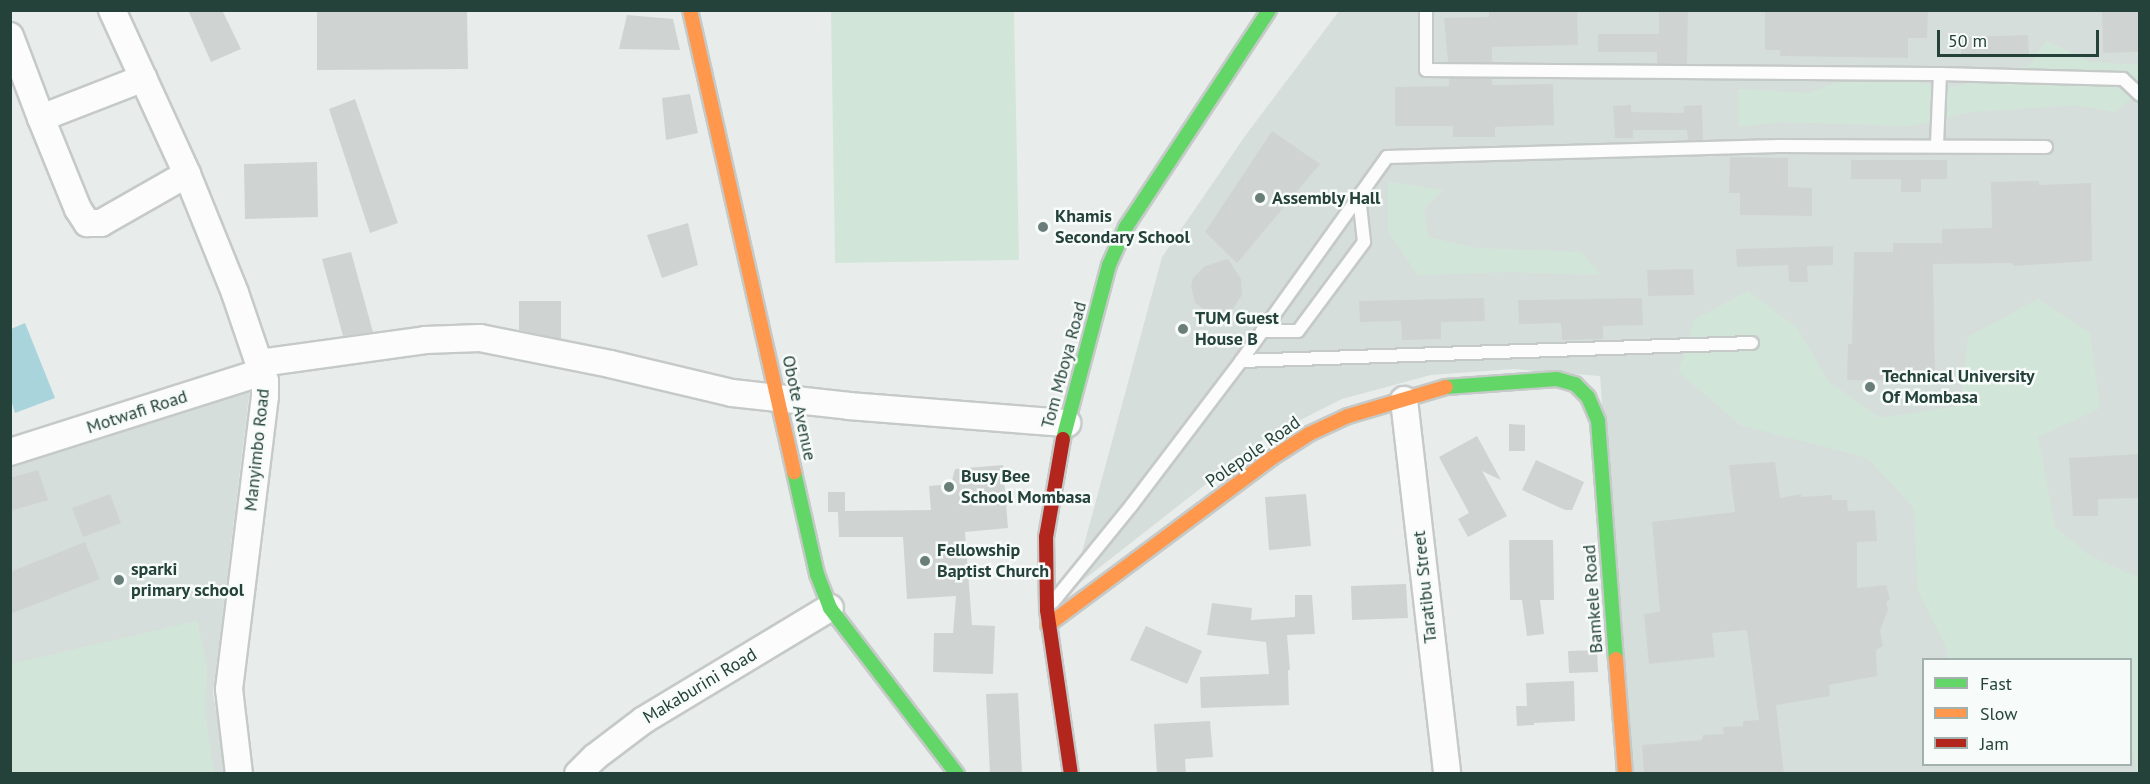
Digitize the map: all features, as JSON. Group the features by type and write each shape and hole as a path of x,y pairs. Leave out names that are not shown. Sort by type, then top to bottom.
{"street":[{"name":"Manyimbo Road","path":"112,10 187,174 261,368 265,396 230,679 231,711 239,774"},
{"name":"Obote Avenue","path":"690,10 780,399 804,524 817,574 830,608 957,774"},
{"name":"Tom Mboya Road","path":"1071,774 1048,625 1046,537 1056,468 1067,423 1109,265 1126,227 1269,10"},
{"path":"10,36 78,209 87,223 101,223 187,174"},
{"path":"41,118 144,78"},
{"name":"Motwafi Road","path":"10,452 261,368 425,340 480,338 621,366 732,393 1067,423"},
{"name":"Polepole Road","path":"1048,625 1272,458 1309,434 1348,416 1444,387 1557,379 1575,384 1588,397 1598,421"},
{"name":"Taratibu Street","path":"1404,400 1447,774"},
{"name":"Bamkele Road","path":"1598,421 1625,774"},
{"name":"Makaburini Road","path":"578,774 595,757 644,720 830,608"}],"lane":[{"path":"1426,10 1426,70 1940,74 2123,79 2139,95"},
{"path":"1937,144 1940,74"},
{"path":"1047,610 1131,507 1262,331 1387,157 1937,144 2046,147"},
{"path":"1262,331 1298,331 1364,242 1359,196"},
{"path":"1240,361 1752,343"}],"shaded area":[{"name":"Technical University Of Mombasa","path":"1339,11 2139,11 2139,773 1628,773 1600,376 1513,369 1431,375 1342,399 1265,438 1072,589 1162,257 1245,136"},
{"name":"sparki primary school","path":"250,388 213,694 228,773 11,773 10,466"}],"green space":[{"path":"831,11 1014,11 1019,260 835,263"},
{"path":"2046,41 2092,62 2139,65 2139,92 2114,112 2077,105 1971,112 1910,126 1779,122 1738,127 1738,89 1808,93 1886,65 1919,83 1956,87 2030,65"},
{"path":"1388,182 1443,190 1424,209 1428,237 1476,248 1581,252 1600,275 1510,272 1418,275 1388,231"},
{"path":"1748,291 1797,328 1828,381 1880,418 1961,406 1968,337 2038,299 2090,333 2100,408 2038,437 2055,527 2090,556 2139,578 2139,773 2137,773 2132,747 2132,658 1949,658 1945,644 1918,590 1914,508 1868,458 1740,425 1679,372 1694,320"},
{"path":"197,621 207,668 205,713 214,773 11,773 11,664"}],"water":[{"path":"25,323 55,398 15,413 11,400 11,329"}],"building":[{"path":"188,10 222,10 241,49 211,62"},
{"path":"317,10 467,10 468,69 317,70"},
{"path":"1489,10 1577,11 1578,45 1492,47 1492,62 1448,62 1444,18 1489,17"},
{"path":"1659,10 1688,10 1687,64 1657,64 1657,52 1598,52 1598,34 1659,34"},
{"path":"1765,10 1928,10 1927,38 1908,38 1908,58 1780,56 1780,50 1765,50"},
{"path":"2102,10 2139,10 2139,52 2103,53"},
{"path":"627,15 673,19 680,50 619,49"},
{"path":"2028,35 2029,54 1961,55 1960,37"},
{"path":"1449,78 1492,79 1492,85 1553,84 1554,125 1495,127 1495,137 1453,137 1453,126 1395,126 1395,87 1449,86"},
{"path":"690,94 698,133 666,140 662,98"},
{"path":"355,99 398,223 370,233 329,109"},
{"path":"1631,105 1631,112 1684,113 1684,106 1702,105 1703,140 1688,140 1687,130 1633,130 1633,138 1615,138 1613,106"},
{"name":"Assembly Hall","path":"1272,131 1320,164 1237,263 1205,232"},
{"path":"1730,157 1788,158 1788,187 1812,188 1812,216 1740,215 1740,193 1729,193"},
{"path":"1851,160 1947,160 1947,179 1921,179 1921,192 1901,192 1901,179 1851,179"},
{"path":"317,162 318,217 245,219 244,164"},
{"path":"2039,181 2039,185 2091,183 2092,261 2013,266 2013,263 1933,264 1935,381 1847,380 1848,344 1852,344 1854,252 1893,252 1893,243 1942,243 1942,229 1992,228 1991,182"},
{"path":"688,223 698,265 662,278 647,235"},
{"path":"1833,246 1833,265 1807,266 1808,282 1789,282 1788,265 1737,267 1736,249"},
{"path":"351,252 373,332 343,336 322,259"},
{"path":"1228,259 1241,279 1242,295 1233,309 1217,314 1209,313 1195,303 1191,286 1193,278 1205,266"},
{"path":"1693,269 1694,295 1648,296 1647,270"},
{"path":"1484,298 1485,321 1441,322 1441,339 1402,340 1401,321 1360,322 1359,301"},
{"path":"1642,298 1643,325 1603,326 1603,339 1562,340 1561,323 1519,324 1518,300"},
{"path":"519,301 561,301 561,339 519,330"},
{"path":"1509,424 1525,425 1525,451 1509,451"},
{"path":"1477,436 1501,480 1482,471 1507,516 1468,537 1458,519 1469,513 1439,457"},
{"path":"2139,454 2139,498 2098,499 2098,516 2073,516 2069,458"},
{"path":"1536,460 1584,482 1572,510 1565,510 1522,490"},
{"path":"1775,462 1780,498 1801,494 1801,497 1832,495 1832,500 1847,500 1848,511 1875,510 1877,541 1857,542 1857,588 1886,585 1890,599 1886,602 1888,610 1880,631 1883,646 1876,650 1877,676 1829,685 1830,696 1776,705 1784,774 1644,774 1642,745 1702,740 1703,735 1724,734 1723,727 1743,726 1743,721 1759,720 1747,630 1712,633 1715,657 1649,664 1644,614 1660,612 1652,522 1735,512 1729,465"},
{"path":"1003,465 1008,528 965,532 972,625 995,626 993,674 933,672 934,633 953,633 956,596 907,599 903,537 839,537 838,512 828,512 828,492 845,492 845,511 931,510 929,486 951,484 955,469"},
{"path":"38,470 48,500 10,511 10,478"},
{"path":"110,494 121,523 83,537 72,508"},
{"path":"1306,494 1311,546 1269,550 1265,497"},
{"path":"1509,540 1553,540 1554,600 1540,600 1544,634 1527,636 1522,600 1510,600"},
{"path":"85,542 100,579 10,614 10,572"},
{"path":"1406,584 1408,618 1352,620 1351,586"},
{"path":"1295,595 1312,595 1315,634 1287,635 1290,670 1288,670 1289,705 1201,708 1200,677 1269,674 1266,642 1207,635 1212,603 1252,608 1251,620 1295,617"},
{"path":"1146,626 1202,651 1187,684 1130,660"},
{"path":"1597,650 1598,672 1569,673 1568,651"},
{"path":"1574,681 1575,721 1517,726 1516,706 1527,706 1526,683"},
{"path":"1018,693 1022,774 990,774 986,694"},
{"path":"1210,721 1213,757 1185,759 1186,774 1157,774 1154,724"}],"traffic: fast":[{"path":"1063,439 1109,265 1126,227 1269,10"},
{"path":"1446,387 1557,379 1575,384 1588,397 1598,421 1616,659"},
{"path":"794,472 817,574 830,608 957,774"}],"traffic: slow":[{"path":"690,10 794,472"},
{"path":"1048,625 1272,458 1309,434 1348,416 1446,387"},
{"path":"1616,659 1625,774"}],"traffic: jam":[{"path":"1063,439 1046,537 1047,610 1071,774"}],"place":[{"name":"Assembly Hall","path":"1260,198"},
{"name":"Khamis Secondary School","path":"1043,227"},
{"name":"TUM Guest House B","path":"1183,329"},
{"name":"Technical University Of Mombasa","path":"1870,387"},
{"name":"Busy Bee School Mombasa","path":"949,487"},
{"name":"Fellowship Baptist Church","path":"925,561"},
{"name":"sparki primary school","path":"119,580"}]}
